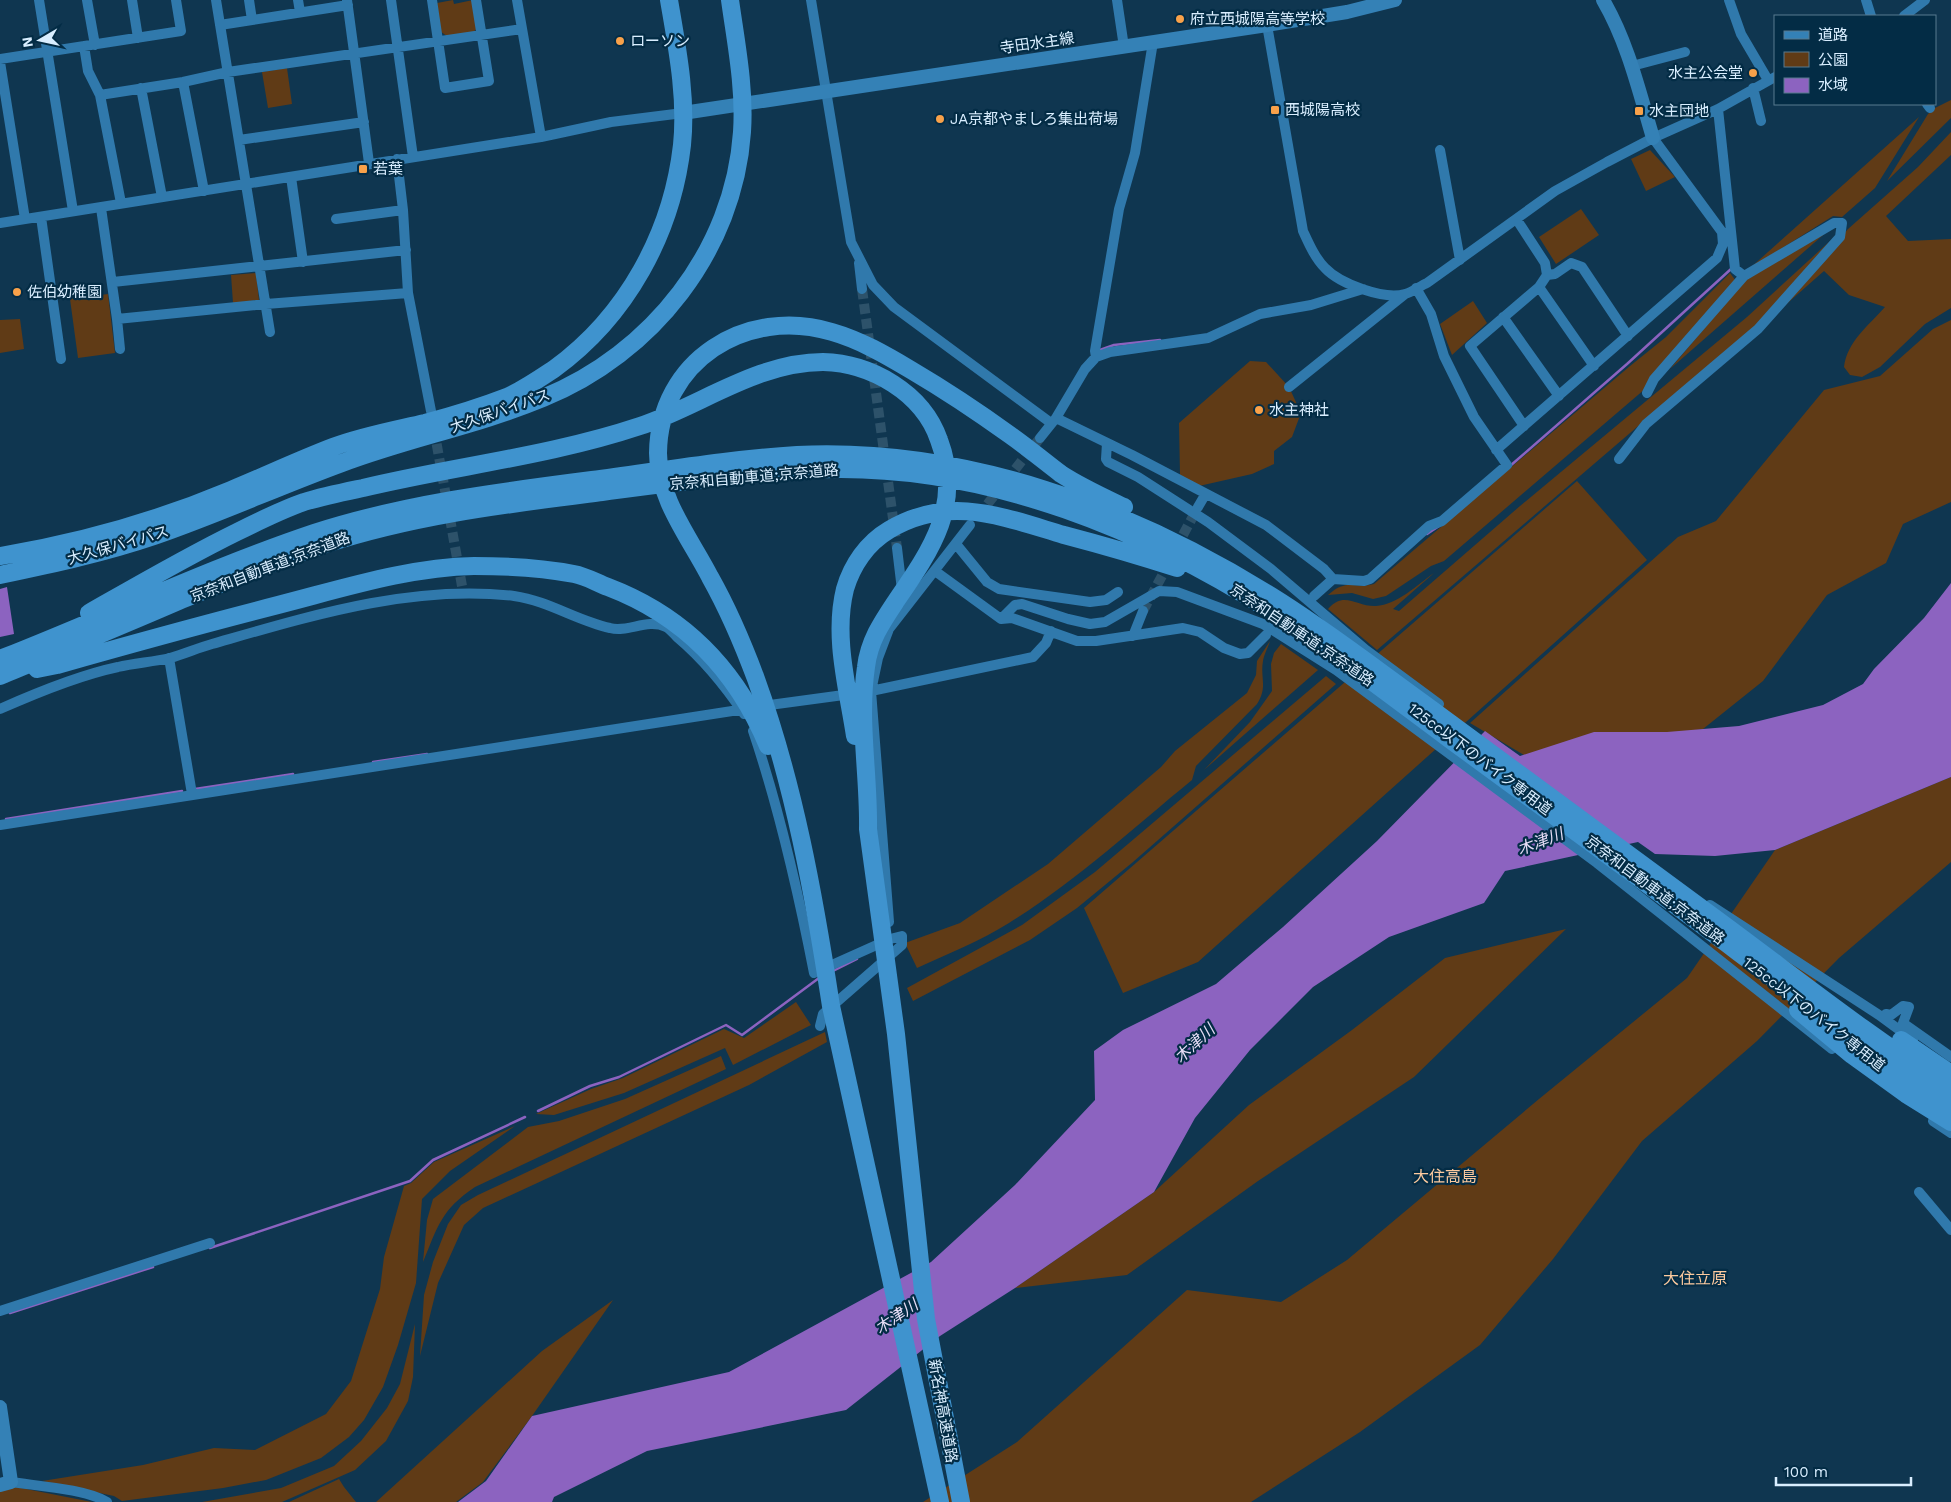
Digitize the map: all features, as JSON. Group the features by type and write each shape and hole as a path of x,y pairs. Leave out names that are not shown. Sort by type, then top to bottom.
{"highway":[{"name":"大久保バイパス","path":"0,556 55,547 150,520 230,491 336,446 429,417 508,396 538,380 567,359 597,332 620,305 655,245 668,216 682,143 683,113 682,90 669,0"},
{"name":"大久保バイパス","path":"0,574 58,563 153,536 235,506 341,463 396,444 515,409 575,383 599,368 646,331 679,294 705,257 726,210 742,133 742,104 730,0"},
{"path":"822,946 794,806 784,766 759,686 726,609 667,499 661,475 658,454 660,431 665,411 681,378 707,351 724,341 758,328 792,325 829,331 860,342 888,356 934,384 1009,434 1064,475 1096,494 1179,535 1227,569"},
{"path":"23,650 182,560 280,511 306,502 394,480 587,442 643,425 763,372 823,362 849,366 882,378 910,397 931,421 940,441 947,470 947,498 943,519 934,543 876,631 866,666 863,730 868,796 868,829"},
{"name":"京奈和自動車道;京奈道路","path":"775,465 807,455 878,456 957,467 994,475 1070,498 1120,517 1174,541 1227,569 1276,599 1346,655 1644,883 1862,1043 1951,1104"},
{"name":"京奈和自動車道;京奈道路","path":"0,670 23,650 246,558 314,533 392,511 461,498 775,465 877,470 957,480 1066,510 1169,554 1267,617 1346,655 1715,918 1800,982 1951,1088"},
{"name":"京奈和自動車道;京奈道路","path":"0,670 252,571 318,546 359,534 462,511 694,474"},
{"path":"868,829 842,647 841,626 845,589 855,565 866,549 880,535 902,522 938,511 964,511 993,515 1138,555 1180,569 1267,617"},
{"path":"0,670 57,665 198,625 403,574 473,566 529,568 577,574 628,595 664,614 688,632 710,654 730,677 746,700 762,731 782,782 793,818 822,946"},
{"name":"新名神高速道路","path":"868,829 896,1034 926,1319 961,1502"},
{"path":"1644,883 1704,935 1852,1055 1906,1094 1951,1122"},
{"path":"1715,918 1799,968 1850,1006 1951,1074"},
{"name":"新名神高速道路","path":"822,946 831,1006 940,1502"}],"main road":[{"name":"寺田水主線","path":"683,113 1267,25 1347,12 1395,0"},
{"path":"1603,0 1617,24 1632,66 1653,138"},
{"path":"0,1407 6,1484"}],"street":[{"path":"39,0 73,211"},
{"path":"87,0 88,71 100,95 121,203"},
{"path":"132,0 138,38"},
{"path":"25,219 0,60 181,31 176,0"},
{"path":"216,0 270,332"},
{"path":"249,0 252,20"},
{"path":"298,0 300,12"},
{"path":"390,0 413,157"},
{"path":"432,0 446,88 489,81 476,0"},
{"path":"517,0 541,137"},
{"path":"811,0 851,242 873,285 894,307 1054,420 1132,455 1205,495 1266,525 1324,569 1333,579 1364,581 1370,578 1429,526 1442,521 1507,465 1474,417 1444,356 1431,314 1416,288"},
{"path":"1117,0 1124,47"},
{"path":"1289,387 1405,294 1460,260 1555,191 1653,138 1718,109 1771,78 1741,34 1729,0"},
{"path":"1866,0 1871,15"},
{"path":"1905,15 1925,0"},
{"path":"220,25 348,2 368,163"},
{"path":"1267,25 1303,232 1314,255 1326,269 1342,280 1363,289 1383,294 1405,294"},
{"path":"100,95 183,82 228,72 522,29"},
{"path":"1096,358 1095,351 1119,209 1135,153 1153,42"},
{"path":"1632,66 1685,52"},
{"path":"183,82 204,191"},
{"path":"141,88 162,197"},
{"path":"1753,88 1761,121"},
{"path":"1718,109 1736,269 1744,276"},
{"path":"0,223 541,137 611,122 683,113"},
{"path":"239,140 364,122"},
{"path":"1496,450 1717,258 1723,244 1722,232 1653,138"},
{"path":"1440,150 1460,260"},
{"path":"397,159 403,210 408,293 420,359 416,367 429,417"},
{"path":"291,177 303,262"},
{"path":"101,208 113,282 120,349"},
{"path":"336,220 403,210"},
{"path":"41,217 61,359"},
{"path":"1517,220 1545,263 1547,274 1539,287 1470,346 1524,426"},
{"path":"1619,460 1646,424 1758,329 1840,237 1842,223 1834,223 1744,276 1654,379 1647,393"},
{"path":"113,282 406,250"},
{"path":"858,256 862,289"},
{"path":"1547,274 1555,274 1571,263 1582,267 1628,336"},
{"path":"1539,287 1594,366"},
{"path":"1040,438 1054,420 1085,369 1096,358 1110,352 1208,338 1260,314 1311,305 1363,289"},
{"path":"117,319 266,304 408,293"},
{"path":"1503,317 1559,396"},
{"name":"125cc以下のバイク専用道","path":"1106,443 1106,459 1108,462 1138,477 1208,522 1271,569 1366,650 1699,897 1878,1015 1951,1067"},
{"path":"1198,507 1205,495"},
{"path":"890,939 871,691 878,658 888,629 970,526"},
{"path":"956,544 987,582 1000,589 1090,602 1106,600 1118,592"},
{"path":"897,548 905,609"},
{"path":"935,570 1001,620 1012,618 1077,641 1096,641 1184,628 1200,632 1224,648 1240,654 1248,653 1266,635"},
{"path":"1314,596 1333,579"},
{"path":"0,709 38,692 117,667 169,658 210,644 345,608 463,589 515,596 544,603 594,624 613,629 643,624 665,627 690,648 713,672 750,724 772,785 798,887 814,974 890,939 902,936 902,945 823,1014 820,1026"},
{"name":"125cc以下のバイク専用道","path":"1001,620 1014,605 1022,604 1075,621 1090,624 1105,622 1158,591 1177,592 1267,617 1295,642 1344,676 1596,863 1814,1035 1886,1089 1951,1133"},
{"path":"1133,636 1144,611"},
{"path":"0,825 871,691 1033,656 1046,643 1051,631"},
{"path":"169,658 192,794"},
{"path":"1886,1014 1891,1015 1903,1006 1909,1007 1903,1023 1951,1058"},
{"path":"1919,1192 1951,1230"},
{"path":"0,1311 210,1243"},
{"path":"6,1484 72,1492 100,1498 107,1502"}],"green space":[{"path":"453,0 454,4 473,0 478,28 473,32 447,36 441,32 437,3"},
{"path":"287,68 292,104 268,108 262,72"},
{"path":"1951,100 1951,118 1887,181 1928,114"},
{"path":"1919,117 1875,188 1842,217 1833,216 1749,269"},
{"path":"1951,132 1951,155 1886,216 1908,241 1951,239 1951,308 1925,324 1880,367 1862,377 1850,375 1844,367 1846,358 1859,335 1885,307 1849,295 1824,271 1766,322 1848,229 1918,167"},
{"path":"1650,150 1675,177 1646,191 1631,159"},
{"path":"1581,209 1599,235 1556,264 1539,237"},
{"path":"1830,229 1670,369 1747,278"},
{"path":"1831,240 1756,325 1377,650 1328,609 1334,603 1345,600 1369,606 1384,605 1406,594 1434,573 1393,609 1399,611 1520,506 1747,317"},
{"path":"256,273 259,300 233,303 231,275"},
{"path":"1730,273 1736,281 1645,389 1444,561 1431,566 1386,596 1373,599 1352,593 1328,595 1345,585 1374,584 1666,337"},
{"path":"108,294 115,353 78,358 70,299"},
{"path":"1473,301 1487,323 1452,355 1440,324"},
{"path":"20,319 24,349 0,353 0,320"},
{"path":"1951,320 1951,502 1903,524 1886,563 1827,595 1763,681 1703,729 1524,755 1470,723 1678,537 1716,521 1824,390 1880,376 1933,329"},
{"path":"1250,361 1266,362 1289,387 1301,413 1292,437 1274,451 1274,464 1252,474 1199,486 1180,475 1179,423"},
{"path":"1577,481 1647,560 1198,962 1123,993 1084,908"},
{"path":"1270,641 1262,667 1263,687 1257,704 1196,766 1192,780 1080,873 1033,907 987,936 917,968 905,943 960,923 1048,864 1161,767 1175,751 1247,693 1256,675 1257,661"},
{"path":"1281,644 1318,670 1204,770 1250,722 1272,691 1271,664 1274,653"},
{"path":"1326,676 1336,684 1133,862 1077,908 1030,940 913,1001 907,988 1022,925 1095,872"},
{"path":"1951,777 1951,862 1839,958 1757,1041 1642,1141 1553,1259 1480,1345 1360,1432 1251,1502 923,1502 1017,1442 1187,1290 1281,1302 1347,1260 1687,978 1775,850"},
{"path":"1566,929 1414,1077 1258,1181 1127,1275 1015,1288 1154,1192 1249,1105 1352,1030 1445,958"},
{"path":"796,1002 811,1025 733,1065 725,1048 624,1093 554,1115 536,1114 591,1089 623,1078 724,1029 744,1038"},
{"path":"825,1032 827,1042 749,1085 483,1208 464,1225 438,1283 420,1356 424,1295 433,1262 448,1224 461,1205 478,1195"},
{"path":"721,1056 726,1069 475,1187 448,1211 437,1229 423,1262 427,1220 433,1199 528,1127 559,1121 625,1099"},
{"path":"515,1126 450,1171 422,1199 416,1283 398,1345 383,1387 364,1420 349,1437 321,1458 266,1480 223,1488 122,1501 114,1496 42,1481 143,1465 214,1448 255,1450 326,1414 351,1381 380,1289 384,1257 404,1186 411,1183 434,1162"},
{"path":"613,1300 532,1416 483,1482 456,1502 376,1502 542,1351"},
{"path":"415,1324 413,1377 408,1401 386,1441 355,1470 282,1502 202,1502 281,1488 334,1466 361,1441 387,1408 400,1384"},
{"path":"339,1479 356,1502 289,1502"},
{"path":"11,1486 92,1502 0,1502 0,1488"}],"water":[{"name":"木津川","path":"1951,583 1951,777 1775,850 1715,856 1655,854 1638,842 1505,871 1484,903 1389,937 1313,987 1250,1050 1195,1118 1154,1192 1015,1288 940,1336 846,1410 647,1451 554,1497 552,1502 458,1502 486,1481 532,1416 729,1372 931,1262 1015,1185 1095,1100 1094,1051 1123,1030 1216,984 1283,927 1377,841 1485,731 1520,756 1594,732 1667,732 1739,726 1823,705 1863,684 1874,669 1924,618"},
{"path":"7,587 14,634 0,637 0,589"}],"waterway":[{"path":"1510,466 1627,364 1731,269"},
{"path":"1097,351 1114,345 1160,340"},
{"path":"1427,534 1439,526"},
{"path":"373,762 427,754"},
{"path":"195,789 293,774"},
{"path":"6,819 182,791"},
{"path":"833,971 857,959"},
{"path":"538,1111 590,1086 619,1077 726,1025 742,1035 819,978"},
{"path":"210,1248 410,1181 433,1160 525,1117"},
{"path":"10,1313 153,1267"}],"tunnel":[{"path":"862,289 897,548"},
{"path":"434,429 462,586"},
{"path":"978,516 1040,438"},
{"path":"1176,548 1198,507"},
{"path":"1143,611 1170,561"}],"place":[{"name":"府立西城陽高等学校","path":"1180,19"},
{"name":"ローソン","path":"620,41"},
{"name":"水主公会堂","path":"1753,73"},
{"name":"西城陽高校","path":"1275,110"},
{"name":"水主団地","path":"1639,111"},
{"name":"JA京都やましろ集出荷場","path":"940,119"},
{"name":"若葉","path":"363,169"},
{"name":"佐伯幼稚園","path":"17,292"},
{"name":"水主神社","path":"1259,410"}],"district":[{"name":"大住高島","path":"1445,1176"},
{"name":"大住立原","path":"1695,1278"}]}
